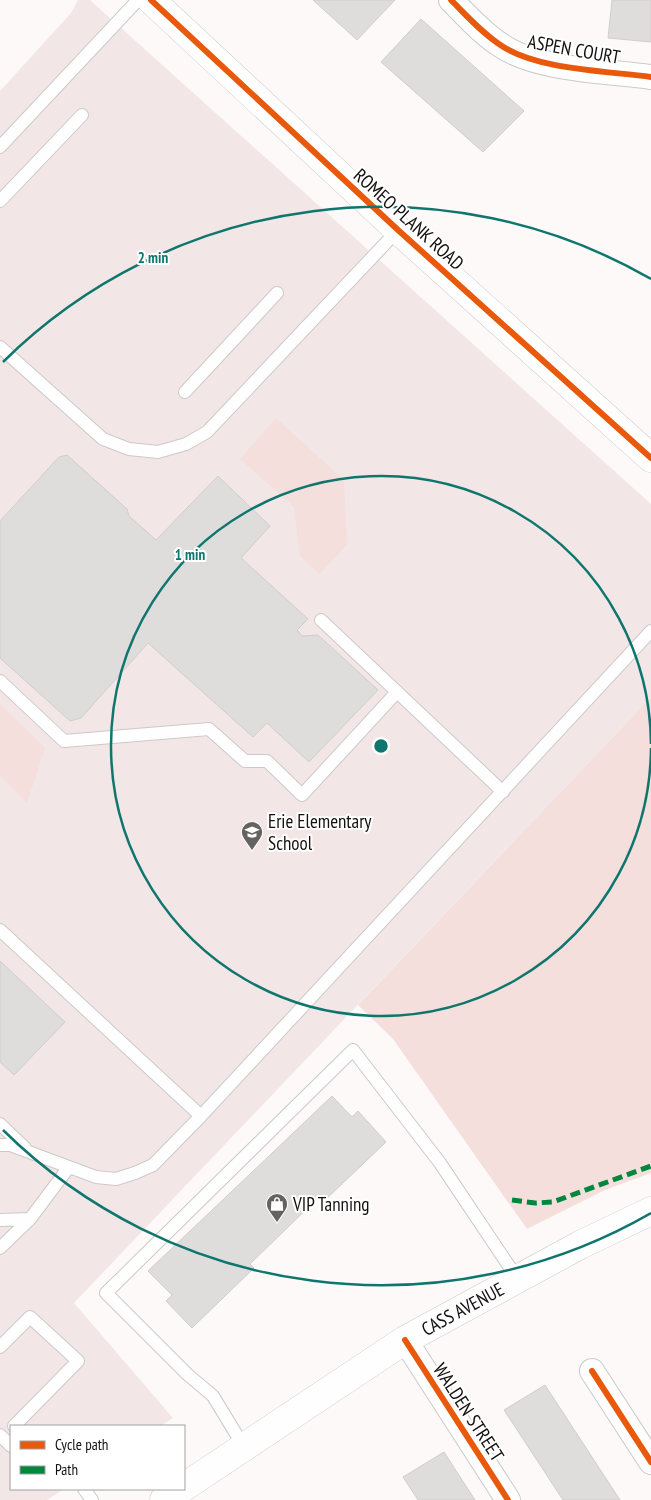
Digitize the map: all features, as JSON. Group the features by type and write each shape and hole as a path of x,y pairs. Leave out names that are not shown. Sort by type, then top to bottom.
{"street":[{"name":"ROMEO PLANK ROAD","path":"151,0 398,230 651,458"},
{"name":"ASPEN COURT","path":"451,0 487,34 518,55 548,64 651,77"},
{"name":"CASS AVENUE","path":"185,1487 405,1340 517,1278 651,1211"},
{"name":"WALDEN STREET","path":"405,1340 508,1500"},
{"path":"592,1371 651,1462"},
{"name":"CASS AVENUE","path":"164,1500 180,1490"}],"lane":[{"path":"0,148 138,0"},
{"path":"0,201 82,115"},
{"path":"0,347 103,439 129,449 158,452 186,444 207,432 398,230"},
{"path":"185,392 277,293"},
{"path":"321,620 503,792"},
{"path":"0,1145 10,1145 96,1177 116,1179 135,1174 153,1165 202,1116 651,631"},
{"path":"0,682 64,741 209,729 245,761 267,761 302,795 397,692"},
{"path":"0,930 202,1116"},
{"path":"244,1447 213,1396 187,1374 106,1293 352,1050 440,1163 517,1278"},
{"path":"0,1124 31,1153"},
{"path":"0,1248 30,1219 69,1168"},
{"path":"0,1220 30,1219"},
{"path":"0,1347 30,1317 78,1361 15,1425"}],"shaded area":[{"name":"Erie Elementary School","path":"78,0 90,0 651,504 651,697 74,1303 173,1418 162,1425 10,1425 10,1490 62,1490 47,1500 0,1500 0,91 71,13"},
{"path":"276,418 344,480 347,545 319,574 300,556 294,507 240,459"},
{"path":"651,697 651,1173 605,1190 527,1229 393,1039 358,1005"},
{"path":"0,704 45,748 27,803 0,776"}],"building":[{"path":"313,0 395,0 357,40"},
{"path":"612,0 651,0 651,42 608,38"},
{"path":"421,19 524,111 483,152 381,62"},
{"name":"Erie Elementary School","path":"67,455 127,509 129,516 156,540 218,476 270,526 241,558 308,619 297,630 302,636 318,635 378,690 309,762 267,723 253,737 148,643 81,718 70,721 0,658 0,521 59,457"},
{"path":"0,961 65,1022 14,1075 0,1062"},
{"path":"332,1096 352,1117 358,1111 386,1142 323,1202 319,1197 250,1264 254,1268 192,1328 166,1301 172,1295 148,1271"},
{"path":"545,1385 620,1500 563,1500 504,1410"},
{"path":"444,1452 475,1500 418,1500 403,1477"}],"marked path":[{"path":"512,1200 535,1203 553,1202 651,1166"}],"cycle path":[{"path":"151,0 398,230 651,458"},
{"path":"451,0 488,36 517,54 554,65 651,77"},
{"path":"405,1340 508,1500"},
{"path":"592,1371 651,1462"}],"place":[{"name":"Erie Elementary School","path":"252,851"},
{"name":"VIP Tanning","path":"277,1223"}]}
